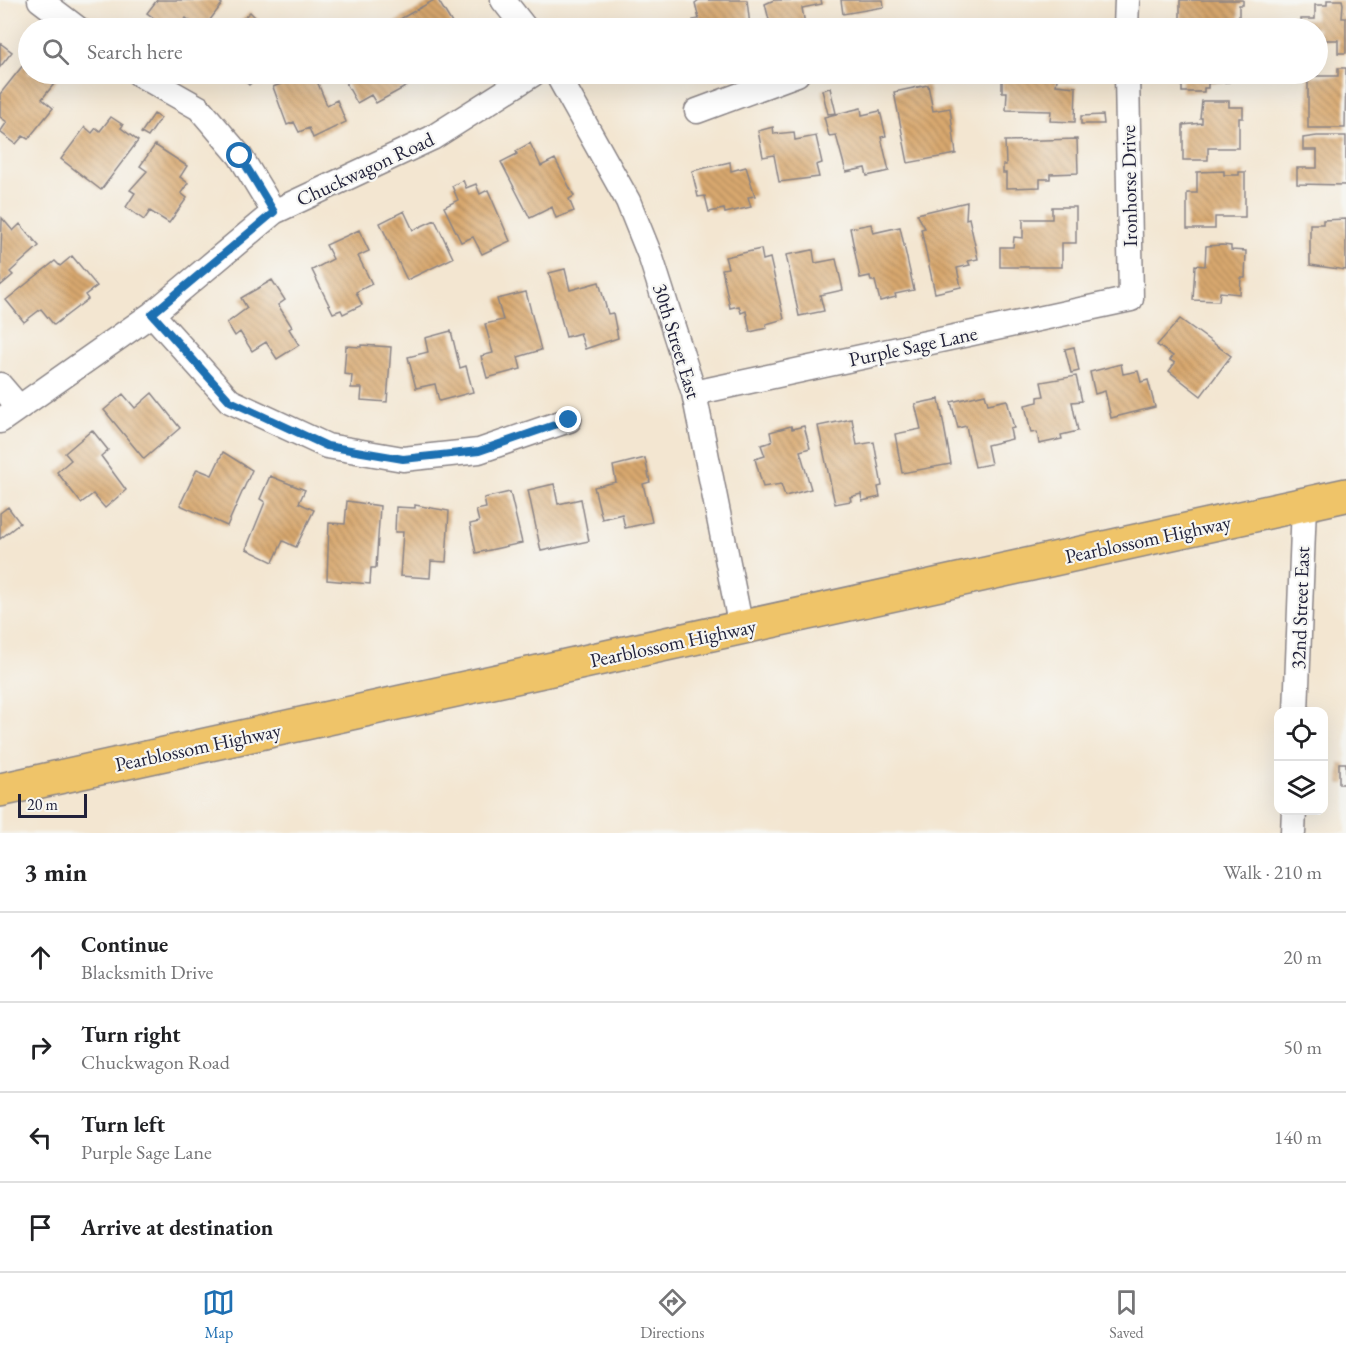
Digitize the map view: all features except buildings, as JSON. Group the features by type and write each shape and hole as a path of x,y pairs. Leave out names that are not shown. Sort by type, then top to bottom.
{"main road":[{"name":"Pearblossom Highway","path":"0,790 1346,495"}],"street":[{"path":"40,0 64,18"},
{"path":"502,0 517,18"},
{"path":"1126,18 1127,0"},
{"path":"157,84 199,108 240,156 274,212"},
{"name":"Chuckwagon Road","path":"9,414 152,314 274,212 432,138 517,84"},
{"name":"30th Street East","path":"563,84 628,201 651,258 694,393 741,628"},
{"path":"697,111 770,84"},
{"name":"Ironhorse Drive","path":"1127,84 1131,299"},
{"name":"Purple Sage Lane","path":"694,393 1131,299"},
{"path":"152,314 230,401 327,446 403,459 479,451 569,420"},
{"path":"0,385 9,414"},
{"name":"32nd Street East","path":"1296,707 1304,505"},
{"path":"1293,833 1294,815"}],"route":[{"path":"240,156 274,212 152,314 230,401 327,446 403,459 479,451 569,420"}]}
